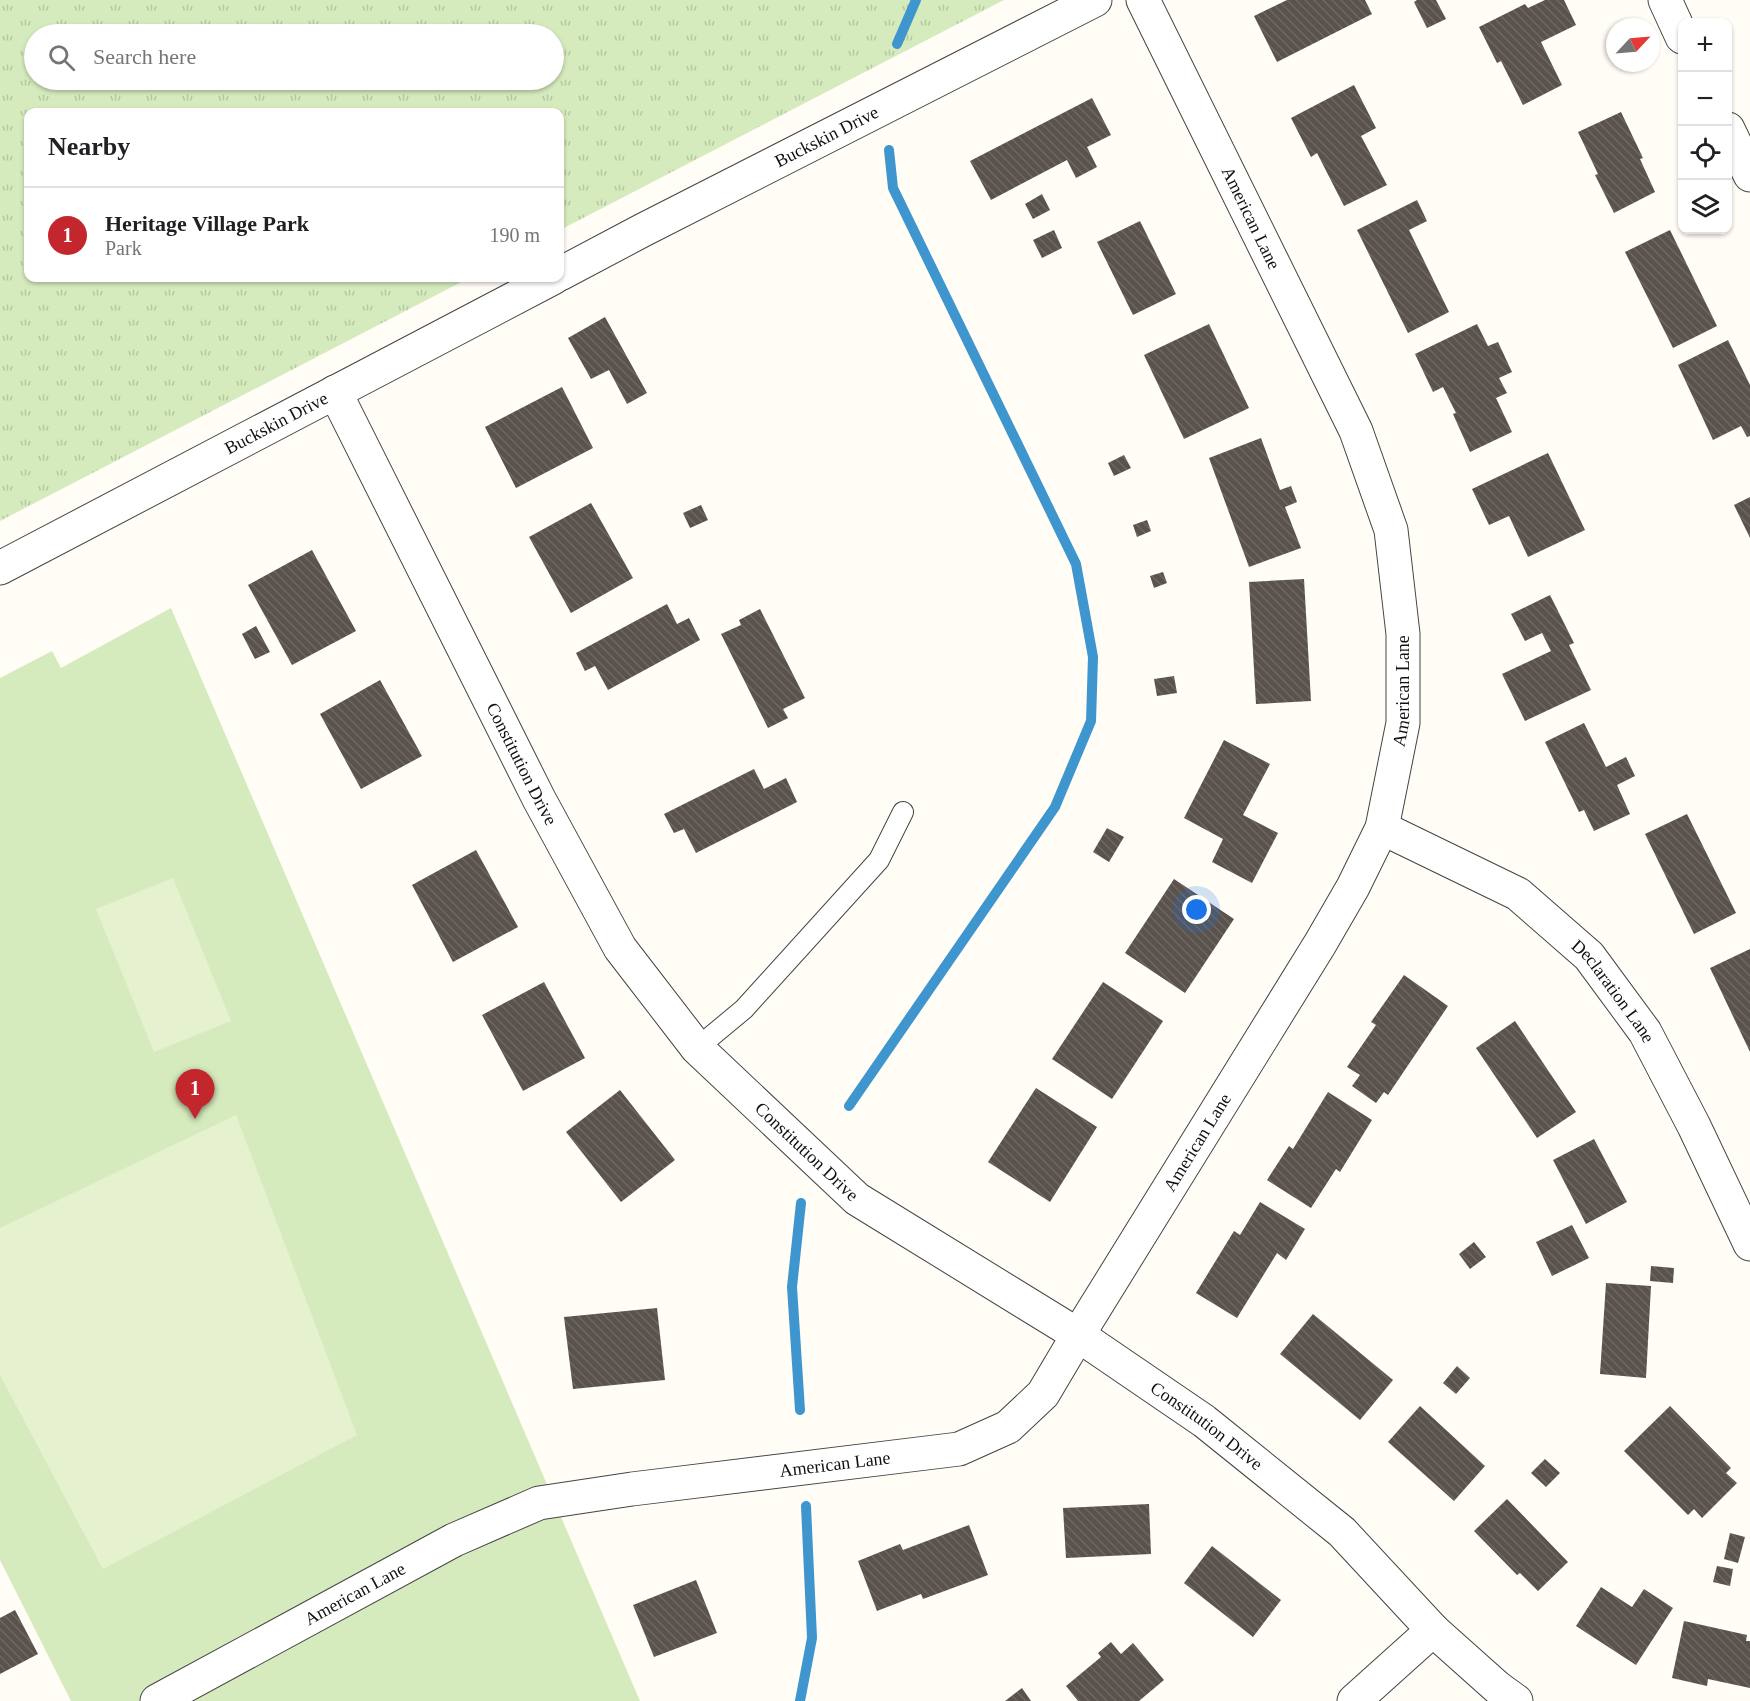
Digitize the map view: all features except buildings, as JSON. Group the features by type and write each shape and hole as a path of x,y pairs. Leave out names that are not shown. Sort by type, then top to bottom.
{"street":[{"name":"Buckskin Drive","path":"564,272 1095,0"},
{"name":"American Lane","path":"157,1701 454,1540 539,1503 632,1489 959,1449 1008,1427 1043,1394 1320,944 1353,887 1382,828 1403,723 1403,634 1391,530 1356,431 1143,0"},
{"path":"1665,0 1678,27"},
{"path":"1732,137 1750,175"},
{"name":"Buckskin Drive","path":"0,568 545,282"},
{"name":"Constitution Drive","path":"335,392 539,799 620,948 697,1048 857,1199 1078,1335 1204,1421 1342,1532 1432,1630 1516,1701"},
{"name":"Declaration Lane","path":"1382,828 1518,894 1589,956 1645,1032 1694,1126 1750,1244"},
{"path":"1354,1701 1432,1630"}],"lane":[{"path":"697,1048 744,1009 879,860 903,812"}],"green space":[{"path":"0,0 1004,0 564,228 564,108 24,108 24,282 461,282 0,521"},
{"path":"171,608 640,1701 71,1701 0,1560 0,678 52,651 61,668"},
{"path":"173,878 231,1021 154,1052 96,909"},
{"path":"236,1115 357,1435 103,1569 0,1375 0,1228"}],"waterway":[{"path":"897,44 916,0"},
{"path":"849,1106 1055,807 1091,721 1093,657 1076,564 893,188 889,150"},
{"path":"800,1410 792,1287 801,1203"},
{"path":"800,1701 812,1638 806,1506"}],"place":[{"name":"Heritage Village Park","path":"195,1119"}]}
